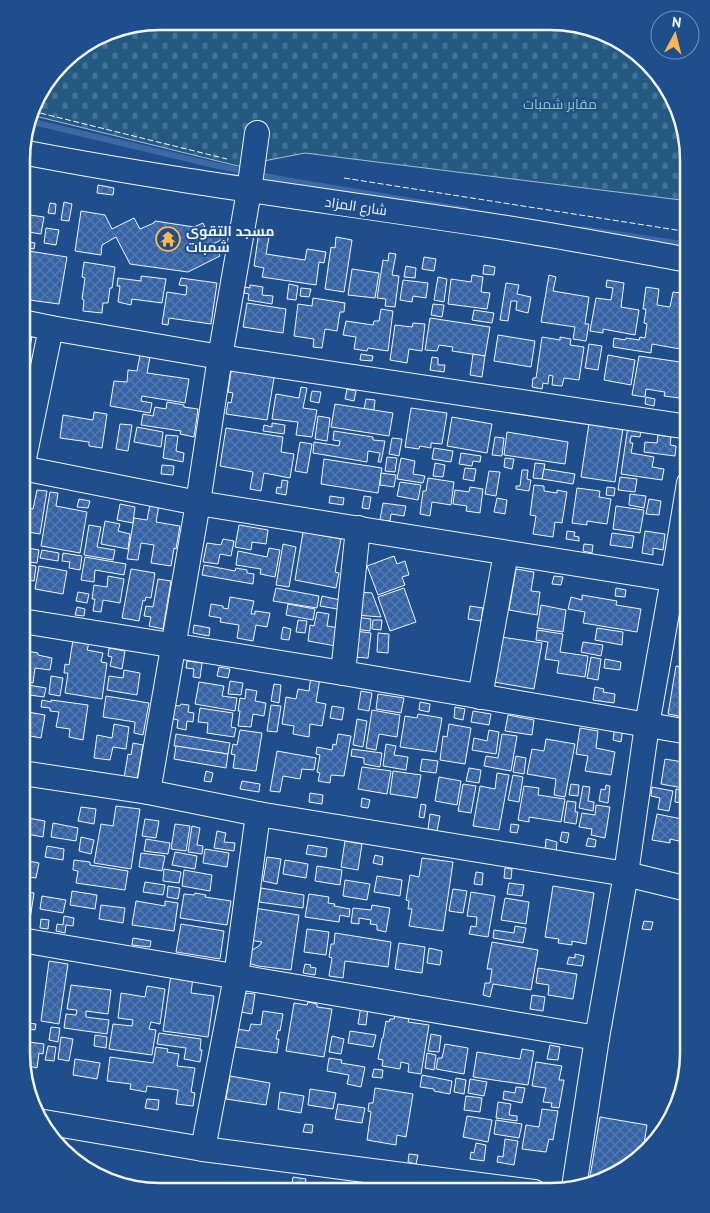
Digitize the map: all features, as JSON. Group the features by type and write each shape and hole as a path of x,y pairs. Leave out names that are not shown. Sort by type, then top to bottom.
{"street":[{"path":"148,792 198,503 220,357 258,133"},
{"name":"شارع المزاد","path":"30,154 249,191 490,225 680,258"},
{"path":"30,324 220,357 680,426"},
{"path":"30,429 51,328"},
{"path":"30,470 198,503 680,580"},
{"path":"343,673 358,528"},
{"path":"480,697 506,553"},
{"path":"575,1181 597,1038 626,874 647,725 680,584"},
{"path":"30,622 680,731"},
{"path":"30,775 148,792 258,814 626,874 680,887"},
{"path":"203,1149 236,977 258,814"},
{"path":"30,942 597,1038"},
{"path":"51,1123 203,1149 465,1183"}],"green space":[{"name":"مقابر شمبات","path":"143,31 567,31 584,34 615,47 642,68 663,95 678,135 680,200 305,153 238,166 38,117 47,95 62,74 74,62 103,43 126,34"}],"building":[{"path":"98,185 114,188 113,195 97,193"},
{"path":"64,202 72,204 69,221 61,220"},
{"path":"50,203 56,204 55,214 48,213"},
{"path":"81,211 105,215 112,229 134,218 140,229 155,221 194,227 203,223 208,234 218,229 223,239 213,244 220,256 188,272 130,264 116,237 102,245 101,255 75,251"},
{"path":"30,215 44,217 41,234 30,232"},
{"path":"46,228 59,230 56,245 44,243"},
{"path":"259,231 270,232 266,254 305,260 307,249 326,252 324,263 319,262 316,285 262,277 264,268 254,266"},
{"path":"336,237 352,240 344,292 325,289 331,247 335,248"},
{"path":"30,242 35,243 34,249 30,248"},
{"path":"30,251 67,257 59,304 30,300"},
{"path":"389,253 396,254 392,275 399,276 395,307 385,306 386,299 377,298 383,260 388,261"},
{"path":"424,257 436,259 434,271 422,269"},
{"path":"84,262 115,267 108,303 103,303 102,313 83,311 84,300 82,299 85,278 82,277"},
{"path":"484,265 495,267 494,275 483,274"},
{"path":"406,266 416,268 415,278 404,277"},
{"path":"352,269 379,273 375,298 348,295"},
{"path":"472,275 483,277 481,292 490,293 487,309 448,304 451,279 471,282"},
{"path":"549,275 556,277 553,291 589,297 585,324 589,324 586,341 573,339 575,327 541,322"},
{"path":"141,276 166,279 162,303 132,299 131,305 118,302 120,286 117,286 118,278 141,281"},
{"path":"438,277 447,279 444,302 434,300"},
{"path":"181,278 217,283 211,324 169,318 168,325 162,324 167,292 186,295 187,286 179,285"},
{"path":"403,280 428,283 426,298 413,296 412,302 400,300"},
{"path":"607,280 624,283 621,307 639,310 635,335 603,329 603,333 590,331 596,298 611,300 613,288 606,287"},
{"path":"506,283 519,285 517,294 531,297 528,313 516,310 517,301 511,301 508,321 500,320"},
{"path":"289,284 298,286 296,300 287,299"},
{"path":"250,285 263,287 262,295 273,296 272,304 248,300 249,294 244,293 245,287 250,288"},
{"path":"646,287 659,289 657,305 670,307 673,292 680,293 680,349 652,344 651,353 613,347 614,338 639,340 640,337 645,338 647,324 644,323 646,309 643,309"},
{"path":"301,288 311,289 309,297 300,296"},
{"path":"313,298 345,303 344,312 340,312 337,331 325,329 322,348 313,347 314,339 294,336 298,304 312,306"},
{"path":"247,303 286,309 283,333 243,327"},
{"path":"433,304 444,305 442,317 431,315"},
{"path":"381,309 393,311 388,351 368,348 367,351 354,349 356,337 343,335 346,321 373,325 374,321 379,321"},
{"path":"474,310 494,313 492,323 472,320"},
{"path":"430,318 490,327 485,356 452,351 453,347 439,345 437,351 425,350"},
{"path":"413,323 425,324 422,351 409,349 407,363 390,360 395,325 412,327"},
{"path":"498,335 535,341 531,367 494,361"},
{"path":"542,337 560,340 560,337 571,339 570,345 584,347 579,380 564,378 562,386 552,385 553,376 549,375 548,384 543,383 542,389 532,387 533,378 536,378"},
{"path":"589,344 602,346 598,370 585,368"},
{"path":"361,354 373,356 372,361 360,360"},
{"path":"473,354 485,356 482,377 470,375"},
{"path":"140,355 150,357 147,373 189,379 185,403 142,396 141,401 152,403 150,413 110,406 114,381 127,382 128,370 137,371"},
{"path":"608,355 635,360 631,385 604,380"},
{"path":"639,356 680,362 679,398 664,396 665,392 646,389 645,397 632,395"},
{"path":"432,357 438,358 438,365 445,365 444,372 430,370"},
{"path":"232,365 275,372 267,420 226,414 228,402 231,403 233,393 228,392"},
{"path":"301,387 307,388 303,408 317,410 312,437 296,435 298,422 272,419 276,394 299,398"},
{"path":"347,389 356,391 354,401 345,399"},
{"path":"312,391 321,392 319,403 310,401"},
{"path":"646,397 655,399 654,406 645,404"},
{"path":"366,399 375,400 374,410 364,409"},
{"path":"167,402 198,409 194,437 180,434 181,431 141,425 143,414 153,416 155,407 166,409"},
{"path":"335,404 393,413 389,436 331,427"},
{"path":"411,408 447,413 442,444 431,443 431,448 420,446 419,449 405,447"},
{"path":"94,412 107,414 102,448 89,446 89,442 60,438 63,415 93,420"},
{"path":"318,416 330,418 327,441 315,439"},
{"path":"452,417 492,424 487,453 447,446"},
{"path":"272,423 285,425 284,434 263,431 264,425 272,427"},
{"path":"589,423 623,428 615,482 581,477"},
{"path":"120,424 132,425 128,451 116,449"},
{"path":"628,426 641,428 640,437 631,436 630,443 633,443 631,453 654,457 652,467 664,469 662,480 621,474"},
{"path":"137,427 163,432 161,447 134,442"},
{"path":"226,428 283,437 281,452 294,454 290,478 264,473 261,491 250,489 253,472 220,466"},
{"path":"334,431 373,437 373,440 385,441 381,462 378,462 380,453 368,451 367,462 313,453 314,442 339,446 340,441 333,440"},
{"path":"507,432 568,442 565,464 504,455"},
{"path":"166,435 178,436 176,451 184,453 183,462 163,458"},
{"path":"658,435 671,437 670,445 676,446 675,456 644,452 645,442 657,443"},
{"path":"495,437 504,438 502,456 492,455"},
{"path":"392,438 402,439 399,456 389,454"},
{"path":"300,442 312,444 307,473 295,471"},
{"path":"434,448 453,451 451,462 432,459"},
{"path":"461,453 481,456 480,462 473,461 472,466 459,464"},
{"path":"387,457 397,458 395,472 385,471"},
{"path":"401,458 415,461 413,474 425,476 423,483 397,479"},
{"path":"505,458 514,459 512,469 504,467"},
{"path":"324,459 382,468 378,493 321,484"},
{"path":"435,463 445,465 443,477 433,476"},
{"path":"535,463 545,464 542,479 533,478"},
{"path":"162,465 174,466 173,475 161,474"},
{"path":"465,468 476,469 474,481 463,479"},
{"path":"544,469 575,474 573,484 542,479"},
{"path":"522,470 528,470 527,479 531,480 529,491 516,489 516,486 520,486"},
{"path":"489,471 500,472 496,496 485,494"},
{"path":"381,473 396,475 394,487 380,485"},
{"path":"620,477 637,479 635,492 618,490"},
{"path":"428,478 454,482 451,505 432,502 430,516 420,514 423,491 426,491"},
{"path":"282,480 288,481 286,495 276,493 277,487 281,488"},
{"path":"400,482 421,485 418,500 397,496"},
{"path":"534,485 544,486 544,491 557,493 557,490 567,492 562,523 555,522 553,537 533,534 536,516 530,515"},
{"path":"470,487 483,489 480,513 466,511 467,506 453,504 455,490 469,492"},
{"path":"607,487 615,488 614,496 606,495"},
{"path":"577,488 600,491 599,497 611,499 607,524 587,521 587,525 572,523"},
{"path":"37,490 47,491 40,534 30,532 30,508 33,509"},
{"path":"50,492 58,493 56,506 87,512 80,553 41,546"},
{"path":"630,494 646,496 644,508 629,505"},
{"path":"330,496 344,498 343,505 329,503"},
{"path":"364,496 371,497 369,509 362,508"},
{"path":"497,498 507,500 505,514 494,512"},
{"path":"79,499 90,501 88,508 77,507"},
{"path":"649,499 661,501 659,515 646,514"},
{"path":"383,503 406,506 404,516 391,514 390,521 380,520"},
{"path":"120,504 135,507 133,523 117,520"},
{"path":"150,504 159,505 156,522 180,526 171,566 151,563 154,545 141,543 138,560 127,559 134,518 147,520"},
{"path":"616,506 644,510 640,533 613,529"},
{"path":"105,521 120,524 118,531 130,534 128,549 101,544"},
{"path":"89,525 101,527 97,547 115,550 113,560 84,555"},
{"path":"239,525 268,530 266,544 252,542 251,550 235,547"},
{"path":"567,531 575,532 574,536 579,537 579,541 566,539"},
{"path":"645,531 665,534 663,550 653,548 653,555 642,553"},
{"path":"303,532 341,539 335,572 339,573 336,588 295,580"},
{"path":"612,533 634,536 632,548 610,545"},
{"path":"223,539 234,541 231,556 220,554 218,564 203,562 207,543 221,545"},
{"path":"283,544 296,547 289,587 276,585"},
{"path":"584,544 593,545 592,553 583,551"},
{"path":"30,548 39,550 37,563 30,562"},
{"path":"269,548 280,550 275,577 260,574 261,569 236,565 238,551 267,557"},
{"path":"42,550 59,553 58,561 40,558"},
{"path":"63,553 82,556 80,570 69,568 70,562 62,561"},
{"path":"394,556 397,564 405,561 409,575 402,577 405,585 378,595 367,566"},
{"path":"85,557 126,564 124,575 95,570 94,582 81,580"},
{"path":"30,565 36,566 34,581 30,580"},
{"path":"204,565 235,571 236,568 247,570 247,573 254,574 253,584 202,575"},
{"path":"39,566 67,571 63,594 35,589"},
{"path":"131,569 155,573 151,598 146,597 145,601 143,600 139,621 122,618"},
{"path":"516,569 534,572 531,591 540,592 537,615 509,610"},
{"path":"108,576 124,579 120,603 103,600 101,612 93,611 95,599 92,599 94,585 107,587"},
{"path":"554,576 563,577 561,585 552,584"},
{"path":"158,579 171,581 163,629 149,626 151,617 144,616 146,606 153,607"},
{"path":"276,588 319,596 317,608 273,601"},
{"path":"404,588 416,622 390,631 378,597"},
{"path":"616,588 626,590 625,597 615,596"},
{"path":"78,592 89,594 87,603 76,601"},
{"path":"358,592 372,593 381,617 356,615"},
{"path":"582,595 617,601 616,605 641,609 637,632 583,623 585,612 568,609 571,597 582,600"},
{"path":"322,596 345,601 343,610 320,606"},
{"path":"230,597 254,601 251,614 255,614 255,611 270,613 267,627 256,625 253,641 237,638 239,625 220,622 221,618 209,616 211,604 228,609"},
{"path":"288,604 315,609 313,620 286,615"},
{"path":"541,605 566,610 563,632 537,628"},
{"path":"470,606 483,608 481,621 468,619"},
{"path":"77,607 85,609 84,616 75,615"},
{"path":"317,612 329,614 327,626 340,628 336,646 308,641 310,625 314,626"},
{"path":"356,617 371,619 370,631 355,629"},
{"path":"298,620 307,621 305,633 296,632"},
{"path":"373,620 382,620 381,630 372,629"},
{"path":"194,625 210,628 209,636 193,633"},
{"path":"283,627 291,629 289,640 281,639"},
{"path":"597,628 623,632 622,645 595,640"},
{"path":"537,630 563,634 560,652 588,656 585,677 557,673 559,661 545,659 548,642 536,640"},
{"path":"355,631 371,633 368,658 352,657"},
{"path":"378,633 389,634 388,653 377,652"},
{"path":"501,637 542,643 534,689 494,682"},
{"path":"73,640 89,643 87,650 103,653 101,662 107,663 102,699 65,693 68,673 64,673 65,664 69,665"},
{"path":"583,642 603,645 601,656 581,652"},
{"path":"109,648 125,651 122,669 110,666 112,657 108,656"},
{"path":"30,652 52,658 50,670 35,668 33,683 30,682"},
{"path":"591,657 601,659 598,680 587,678"},
{"path":"605,659 621,662 620,670 604,668"},
{"path":"187,661 202,663 200,678 193,677 194,669 186,668"},
{"path":"676,666 680,667 680,716 668,714"},
{"path":"219,667 230,669 228,678 217,676"},
{"path":"124,670 140,673 137,695 107,690 109,676 123,678"},
{"path":"51,676 63,678 60,696 49,694"},
{"path":"311,676 320,678 316,702 326,704 322,726 310,724 309,737 293,734 294,726 282,724 286,697 296,699 298,689 309,691"},
{"path":"230,681 243,683 241,695 228,694"},
{"path":"199,682 224,686 222,696 237,698 235,711 195,704"},
{"path":"274,684 281,685 279,703 271,701"},
{"path":"30,685 46,688 44,697 30,695"},
{"path":"595,687 604,689 603,692 615,694 614,703 593,700"},
{"path":"246,689 257,691 255,701 266,703 264,716 253,714 251,727 238,726 240,698 245,699"},
{"path":"361,691 372,693 369,711 358,709"},
{"path":"378,694 404,698 401,713 376,709"},
{"path":"106,696 149,703 143,735 134,733 135,722 103,717"},
{"path":"42,700 88,705 83,740 69,737 70,729 56,727 59,712 41,707"},
{"path":"420,702 430,704 429,712 419,710"},
{"path":"181,704 189,705 188,712 194,713 193,722 187,721 186,730 177,728 178,720 170,718 172,705 180,706"},
{"path":"271,705 281,706 277,732 267,731"},
{"path":"332,706 344,708 342,720 330,718"},
{"path":"455,707 465,709 463,720 454,718"},
{"path":"200,708 233,713 231,727 236,728 234,737 207,733 208,723 198,722"},
{"path":"372,710 400,715 397,737 379,734 376,750 366,748"},
{"path":"473,711 491,714 489,725 471,722"},
{"path":"30,712 45,715 41,738 30,736"},
{"path":"418,714 442,718 436,752 400,747 405,716 417,718"},
{"path":"508,715 534,720 532,735 505,731"},
{"path":"357,719 367,721 363,747 353,745"},
{"path":"114,724 129,727 126,749 113,747 110,760 94,758 97,735 112,738"},
{"path":"449,724 471,728 465,764 440,760 443,736 447,737"},
{"path":"615,726 623,727 621,742 613,740"},
{"path":"580,728 598,731 596,748 615,752 611,775 585,771 588,756 576,754"},
{"path":"240,730 262,733 256,771 233,768 235,755 231,754 233,744 237,745"},
{"path":"489,730 499,732 496,754 472,750 474,738 487,741"},
{"path":"176,734 230,743 228,754 174,746"},
{"path":"338,734 351,736 344,776 331,775 330,783 318,781 320,773 317,772 320,755 316,754 317,747 332,750 333,744 336,745"},
{"path":"502,734 517,736 511,771 484,766 486,756 498,758"},
{"path":"546,739 575,744 565,797 554,795 556,779 527,774 532,749 544,751"},
{"path":"133,743 143,745 137,780 124,778 128,754 131,755"},
{"path":"386,744 396,746 394,755 408,757 406,770 383,766"},
{"path":"176,746 228,754 226,768 174,759"},
{"path":"352,749 382,753 380,767 364,764 364,758 351,756"},
{"path":"277,751 316,758 314,770 302,769 300,779 283,776 280,792 270,791"},
{"path":"516,756 526,758 524,774 513,772"},
{"path":"422,759 438,761 436,773 420,771"},
{"path":"665,759 680,762 680,787 661,784"},
{"path":"362,767 391,771 387,794 358,789"},
{"path":"469,768 481,770 479,783 466,781"},
{"path":"206,771 213,773 211,782 204,781"},
{"path":"393,771 421,775 417,798 390,794"},
{"path":"497,773 509,775 499,830 473,826 480,786 495,789"},
{"path":"513,775 523,777 519,802 508,800"},
{"path":"439,777 461,781 457,805 435,801"},
{"path":"242,781 260,784 259,792 240,789"},
{"path":"463,784 476,786 471,813 458,811"},
{"path":"571,784 579,785 578,796 569,795"},
{"path":"606,785 610,786 608,803 599,801 601,789 605,790"},
{"path":"524,786 539,788 538,795 565,799 561,822 529,817 529,822 518,820"},
{"path":"583,786 590,787 588,801 594,802 593,811 579,808"},
{"path":"652,787 673,791 669,811 658,809 660,798 651,796"},
{"path":"676,789 680,790 680,803 675,802"},
{"path":"310,793 323,795 322,804 309,802"},
{"path":"362,798 370,800 368,808 361,807"},
{"path":"567,801 576,802 575,812 578,812 576,824 564,822"},
{"path":"421,804 426,805 424,818 419,817"},
{"path":"596,805 610,807 605,838 591,835 592,829 579,827 582,813 595,815"},
{"path":"116,806 140,809 131,869 94,863 101,824 113,826"},
{"path":"81,807 96,809 94,824 78,821"},
{"path":"430,814 440,816 437,831 428,829"},
{"path":"657,814 680,819 680,841 670,839 670,843 652,840"},
{"path":"30,818 45,821 43,837 30,835"},
{"path":"145,819 159,821 156,838 142,836"},
{"path":"53,823 78,828 76,841 51,837"},
{"path":"175,824 190,826 186,851 171,849"},
{"path":"511,824 519,825 517,833 510,832"},
{"path":"192,826 200,828 197,845 203,846 202,854 188,852"},
{"path":"217,831 226,833 224,842 235,843 234,851 214,848"},
{"path":"562,832 569,833 567,843 560,841"},
{"path":"81,837 94,840 91,854 79,851"},
{"path":"588,838 596,840 595,847 586,846"},
{"path":"146,839 170,843 168,854 144,851"},
{"path":"546,839 557,842 556,852 545,850"},
{"path":"345,841 362,844 358,870 341,867"},
{"path":"308,845 327,848 326,857 306,854"},
{"path":"47,846 64,849 63,860 45,857"},
{"path":"205,849 229,853 227,867 203,863"},
{"path":"175,852 197,856 195,869 172,865"},
{"path":"141,853 165,856 162,871 139,867"},
{"path":"375,855 383,857 382,865 373,863"},
{"path":"267,857 281,859 277,884 263,881"},
{"path":"422,858 453,862 443,931 409,926 412,909 408,909 409,901 406,900 410,875 419,877"},
{"path":"74,860 90,862 90,865 128,871 125,890 76,883 78,871 73,870"},
{"path":"285,860 308,864 306,878 283,874"},
{"path":"30,861 39,863 36,878 30,877"},
{"path":"317,866 342,870 340,885 315,881"},
{"path":"505,868 512,869 511,879 504,878"},
{"path":"164,869 181,872 179,883 163,881"},
{"path":"184,870 212,875 210,891 182,886"},
{"path":"476,872 483,873 482,885 474,884"},
{"path":"377,876 402,880 400,896 374,892"},
{"path":"345,880 370,884 367,900 343,896"},
{"path":"145,882 165,885 163,895 143,892"},
{"path":"509,883 524,885 522,896 507,894"},
{"path":"168,886 180,888 178,899 167,897"},
{"path":"553,886 594,893 586,944 572,941 572,945 558,943 559,939 545,937"},
{"path":"261,888 304,895 303,908 259,902"},
{"path":"453,889 467,891 463,913 449,911"},
{"path":"72,891 97,895 95,909 70,905"},
{"path":"30,892 34,893 30,919"},
{"path":"471,892 495,896 488,937 469,934 471,926 476,927 477,917 467,916"},
{"path":"195,893 206,895 205,897 231,901 227,925 180,918 184,894 194,895"},
{"path":"309,894 329,897 328,903 350,909 349,917 340,915 339,922 305,917"},
{"path":"42,896 66,900 63,913 40,909"},
{"path":"505,898 529,902 526,924 501,920"},
{"path":"136,901 165,906 165,901 178,903 174,931 132,925"},
{"path":"101,905 125,908 123,923 99,919"},
{"path":"372,905 390,908 386,932 377,930 377,925 370,924 371,920 359,918 359,924 351,923 353,908 371,910"},
{"path":"254,908 299,915 291,970 258,966 251,964 247,960 249,952 262,942 249,940"},
{"path":"64,916 74,918 73,926 66,925 65,933 56,931 57,924 63,925"},
{"path":"41,919 49,920 48,929 40,928"},
{"path":"644,921 653,922 651,930 642,929"},
{"path":"181,924 224,931 220,959 176,952"},
{"path":"515,926 526,928 523,943 493,938 494,930 514,933"},
{"path":"307,929 329,932 326,955 304,952"},
{"path":"335,933 391,942 388,967 345,961 343,978 329,976 332,958 329,957 331,944 334,944"},
{"path":"133,938 151,941 150,947 132,945"},
{"path":"492,942 538,950 531,990 493,984 490,997 483,995 485,983 490,983 492,969 487,969"},
{"path":"399,943 425,947 422,973 395,969"},
{"path":"429,948 442,951 440,965 427,963"},
{"path":"575,954 584,956 582,966 567,964 569,957 575,958"},
{"path":"49,961 68,964 59,1024 41,1021"},
{"path":"305,964 316,968 315,975 303,973"},
{"path":"538,968 577,974 573,999 548,995 549,985 536,983"},
{"path":"171,974 193,977 191,993 214,996 208,1037 163,1031"},
{"path":"71,985 111,990 108,1014 86,1011 86,1017 109,1020 107,1034 64,1028 66,1014 76,1015 77,1010 67,1009"},
{"path":"147,986 165,989 160,1024 151,1022 149,1029 156,1030 152,1055 109,1049 113,1024 132,1026 133,1020 118,1018 121,993 145,997"},
{"path":"244,993 255,994 252,1014 241,1012"},
{"path":"532,995 545,997 543,1011 530,1009"},
{"path":"308,1002 317,1004 317,1007 332,1009 324,1057 286,1051 294,1003 307,1005"},
{"path":"361,1006 368,1008 366,1025 358,1024"},
{"path":"263,1011 283,1014 280,1031 278,1030 276,1039 279,1039 277,1053 235,1047 237,1029 249,1031 251,1024 261,1025"},
{"path":"395,1016 409,1019 408,1022 429,1025 421,1074 408,1072 409,1064 401,1062 400,1069 382,1066 383,1060 378,1059 386,1021 389,1022"},
{"path":"30,1023 36,1024 35,1030 30,1029"},
{"path":"51,1027 60,1028 58,1042 49,1040"},
{"path":"350,1031 376,1035 373,1047 348,1043"},
{"path":"159,1033 201,1039 200,1062 184,1059 186,1048 157,1044"},
{"path":"431,1034 441,1036 439,1052 428,1051"},
{"path":"95,1035 107,1037 106,1048 94,1046"},
{"path":"332,1036 344,1039 341,1054 329,1052"},
{"path":"61,1037 73,1039 69,1061 58,1059"},
{"path":"30,1042 44,1044 43,1054 39,1053 37,1068 31,1067"},
{"path":"445,1044 468,1048 464,1074 436,1069 438,1058 442,1058"},
{"path":"550,1045 560,1047 558,1060 547,1059"},
{"path":"48,1046 56,1047 54,1061 45,1060"},
{"path":"156,1047 168,1049 167,1052 179,1054 177,1066 195,1068 191,1092 195,1093 193,1106 176,1104 178,1090 147,1086 146,1092 130,1089 131,1084 107,1081 110,1057 153,1063"},
{"path":"522,1049 534,1051 528,1085 473,1077 477,1052 520,1059"},
{"path":"427,1053 436,1055 434,1070 425,1068"},
{"path":"329,1058 342,1060 341,1063 365,1067 361,1087 347,1084 349,1075 327,1071"},
{"path":"75,1059 100,1063 97,1079 73,1075"},
{"path":"536,1062 562,1066 559,1080 564,1080 559,1108 551,1107 552,1103 543,1102 546,1088 532,1086"},
{"path":"374,1069 383,1070 382,1078 372,1077"},
{"path":"422,1075 452,1081 450,1094 420,1087"},
{"path":"230,1076 270,1083 266,1105 226,1099"},
{"path":"456,1078 466,1080 464,1094 454,1092"},
{"path":"470,1079 487,1082 484,1096 468,1093"},
{"path":"516,1087 525,1088 522,1103 503,1099 504,1091 515,1093"},
{"path":"375,1088 413,1094 406,1137 397,1135 396,1145 367,1140 371,1112 368,1111 369,1103 373,1103"},
{"path":"310,1089 336,1093 333,1109 308,1105"},
{"path":"280,1092 304,1096 301,1113 278,1109"},
{"path":"466,1096 482,1098 480,1112 464,1110"},
{"path":"147,1099 159,1100 158,1110 145,1108"},
{"path":"498,1102 511,1104 509,1115 517,1116 517,1121 496,1118"},
{"path":"338,1104 365,1108 362,1123 335,1119"},
{"path":"542,1109 558,1111 553,1140 549,1139 546,1152 522,1149 526,1125 539,1127"},
{"path":"467,1116 492,1120 488,1142 463,1137"},
{"path":"600,1117 647,1125 644,1142 642,1145 615,1166 590,1177"},
{"path":"496,1120 522,1124 519,1138 494,1134"},
{"path":"305,1124 313,1125 312,1133 303,1132"},
{"path":"505,1139 518,1141 514,1165 497,1162 498,1156 503,1157"},
{"path":"476,1143 486,1145 484,1161 470,1159 471,1152 474,1153"},
{"path":"409,1154 418,1155 416,1164 408,1162"},
{"path":"293,1177 306,1179 305,1183 292,1183"}],"waterway":[{"path":"35,123 247,172"},
{"path":"256,174 466,210"},
{"path":"582,229 680,244"}],"fence":[{"path":"39,113 227,159"},
{"path":"344,178 680,231"}],"place":[{"name":"مسجد التقوى شمبات","path":"168,239"}]}
